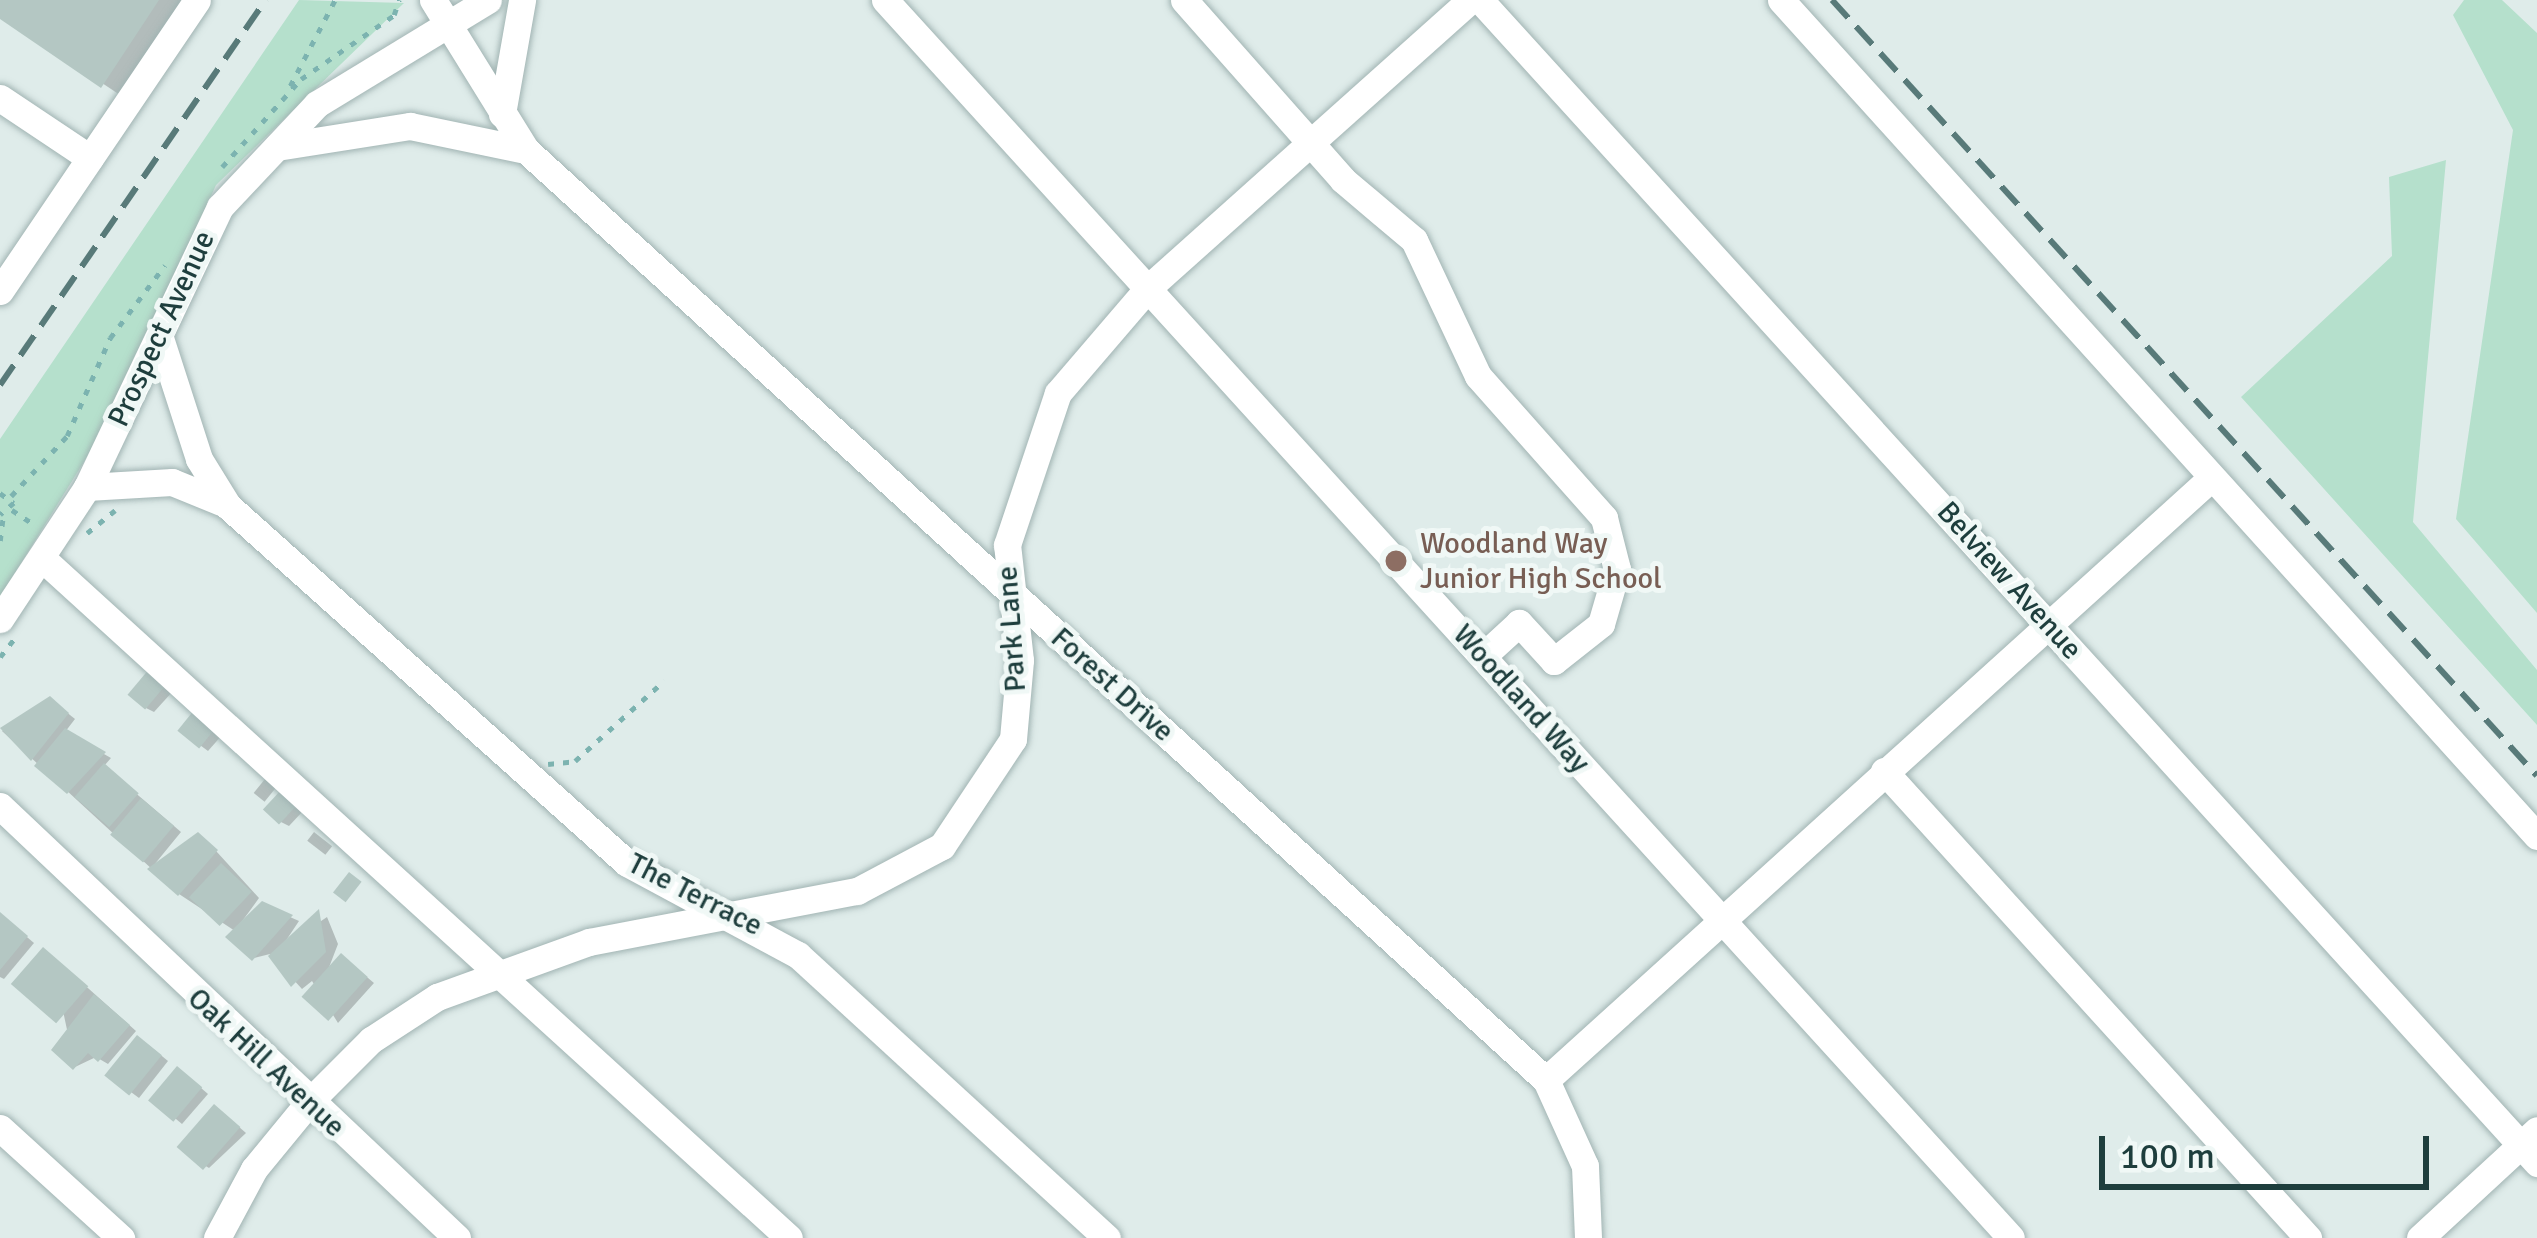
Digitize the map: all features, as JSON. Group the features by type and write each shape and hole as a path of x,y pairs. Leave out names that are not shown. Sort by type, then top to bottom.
{"street":[{"path":"0,291 196,0"},
{"name":"Prospect Avenue","path":"0,619 44,560 87,487 160,338 199,241 267,151 317,104 439,11 488,0"},
{"path":"502,114 522,0"},
{"name":"Woodland Way","path":"885,0 2011,1238"},
{"path":"1184,0 1312,141 1414,240 1478,376 1614,541 1600,623 1554,662 1519,622 1483,656"},
{"name":"Park Lane","path":"218,1238 254,1168 309,1102 393,1023 496,972 904,873 975,811 1012,739 1012,595 1007,544 1032,447 1088,348 1147,289 1470,0"},
{"name":"Belview Avenue","path":"1480,0 2046,622 2532,1146"},
{"path":"1781,0 2537,836"},
{"name":"Forest Drive","path":"439,11 526,150 1546,1080 1585,1166 1588,1238"},
{"path":"0,98 90,158"},
{"path":"267,151 322,132 410,126 526,150"},
{"name":"The Terrace","path":"160,338 199,458 228,506 529,778 646,876 730,913 798,955 1107,1238"},
{"path":"1546,1080 2046,622 2211,478"},
{"name":"The Terrace","path":"87,487 172,482 228,506"},
{"path":"44,560 789,1238"},
{"path":"1884,771 2308,1238"},
{"name":"Oak Hill Avenue","path":"0,806 75,887 457,1238"},
{"name":"Oak Hill Avenue","path":"0,830 75,887"},
{"path":"0,1128 121,1238"},
{"path":"2420,1238 2532,1146"}],"path":[{"path":"284,96 335,0"},
{"path":"148,281 152,306"},
{"path":"0,493 14,503 2,515 0,541"},
{"path":"80,544 134,502"},
{"path":"529,778 574,761 664,681"}],"green space":[{"path":"299,0 404,3 216,185 108,423 0,597 0,439"},
{"path":"2464,0 2502,0 2537,33 2537,613 2456,519 2513,130 2453,15"},
{"path":"2446,160 2413,522 2537,670 2537,725 2241,397 2392,256 2389,177"}],"building":[{"path":"0,0 159,0 101,88 0,19"},
{"path":"150,668 168,683 145,710 128,695"},
{"path":"50,696 69,713 31,761 0,728"},
{"path":"195,709 217,727 199,748 177,731"},
{"path":"65,728 106,752 67,794 34,766"},
{"path":"104,763 139,793 109,827 74,797"},
{"path":"282,789 298,804 279,824 263,809"},
{"path":"141,798 174,826 143,862 110,835"},
{"path":"198,832 218,850 178,896 147,869"},
{"path":"221,863 252,892 220,926 189,897"},
{"path":"349,872 362,882 346,902 333,892"},
{"path":"262,901 293,915 252,961 225,937"},
{"path":"319,909 326,952 291,987 268,956"},
{"path":"0,912 28,936 0,970"},
{"path":"43,947 88,986 56,1023 11,984"},
{"path":"341,953 368,977 328,1021 302,997"},
{"path":"94,994 130,1025 98,1062 88,1053 73,1070 51,1050"},
{"path":"137,1035 162,1055 129,1096 104,1075"},
{"path":"177,1066 202,1087 173,1122 148,1100"},
{"path":"214,1104 240,1127 203,1170 177,1147"}],"railway":[{"path":"0,385 266,0"},
{"path":"1832,0 2537,776"}],"place":[{"name":"Woodland Way Junior High School","path":"1396,561"}]}
